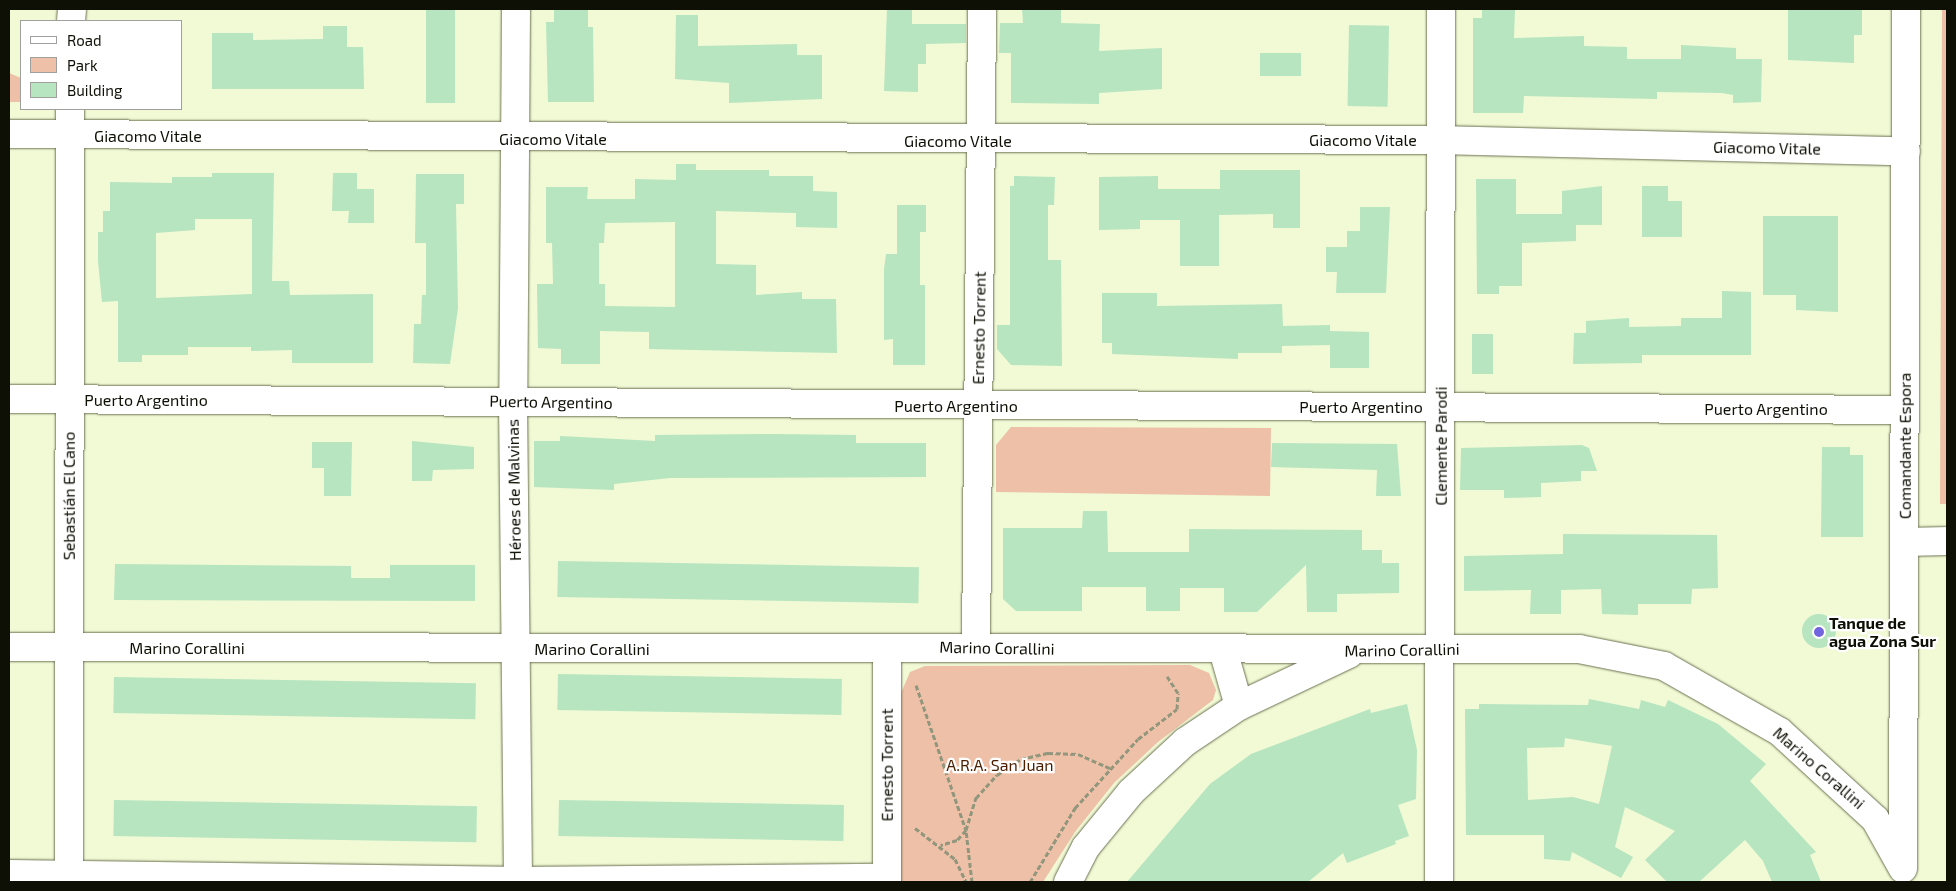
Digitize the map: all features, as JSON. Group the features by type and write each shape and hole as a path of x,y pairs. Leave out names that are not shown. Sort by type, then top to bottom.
{"street":[{"name":"Héroes de Malvinas","path":"516,9 513,401 518,882"},
{"name":"Ernesto Torrent","path":"976,648 982,9"},
{"name":"Clemente Parodi","path":"1439,882 1442,650 1442,9"},
{"name":"Comandante Espora","path":"1903,876 1906,542 1904,410 1906,9"},
{"name":"Giacomo Vitale","path":"9,134 70,122 515,138 981,142 1441,140 1906,151"},
{"name":"Sebastián El Cano","path":"70,122 70,879"},
{"name":"Puerto Argentino","path":"9,399 1904,410"},
{"path":"1906,542 1947,541"},
{"name":"Marino Corallini","path":"9,648 976,648 1355,651 1579,649 1664,666 1722,695 1787,738 1875,819 1903,876"},
{"name":"Ernesto Torrent","path":"886,649 887,880"},
{"path":"1223,650 1240,706"},
{"path":"1068,882 1086,847 1131,792 1185,742 1240,706 1355,651"},
{"path":"9,874 70,879 518,882 887,880"}],"path":[{"path":"1030,882 1070,815 1110,768 1177,709 1175,684 1160,674"},
{"path":"915,702 915,682 917,678"},
{"path":"915,682 966,830 972,882"},
{"path":"941,845 957,840 966,830 985,786 1021,759 1062,752 1094,759 1110,768"},
{"path":"915,819 915,837"},
{"path":"915,828 941,845 955,859 966,882"}],"green space":[{"path":"1942,9 1947,9 1947,504 1940,504"},
{"path":"9,73 20,78 20,102 9,102"},
{"path":"1011,427 1271,428 1270,496 996,492 996,445"},
{"name":"A.R.A. San Juan","path":"1190,665 1209,673 1216,690 1213,700 1158,742 1114,783 1075,832 1043,882 901,882 901,693 910,672 925,666"}],"building":[{"path":"554,9 588,9 588,27 593,27 594,102 548,102 546,22 554,22"},
{"path":"887,9 912,9 912,24 966,24 966,43 926,44 926,64 918,64 918,92 884,91"},
{"path":"1022,9 1061,9 1061,23 1100,24 1099,51 1162,48 1162,89 1099,93 1099,104 1011,103 1011,53 999,53 1000,23 1023,23"},
{"path":"1482,9 1515,9 1514,38 1584,36 1584,46 1627,47 1627,59 1681,59 1681,45 1736,48 1736,59 1762,59 1761,102 1733,103 1733,95 1722,93 1657,92 1657,99 1524,96 1523,113 1473,113 1473,18 1482,18"},
{"path":"1788,9 1862,9 1862,35 1854,35 1854,63 1788,60"},
{"path":"426,10 455,10 455,103 426,103"},
{"path":"676,15 698,15 698,46 797,44 797,55 822,55 822,99 729,103 729,83 675,79"},
{"path":"1349,25 1389,26 1388,107 1348,106"},
{"path":"323,26 347,26 347,47 363,47 364,89 212,89 212,33 253,33 253,40 323,39"},
{"path":"1260,53 1301,53 1301,76 1260,76"},
{"path":"676,164 696,164 696,170 769,170 769,176 813,176 813,191 837,192 837,228 796,227 796,213 716,211 716,264 756,265 756,295 802,292 802,299 836,299 837,353 649,349 649,332 600,331 600,364 561,364 561,349 538,348 537,284 553,284 552,243 546,243 546,187 588,187 587,199 635,199 635,179 676,180","holes":["675,222 675,307 605,306 605,284 599,284 599,243 604,243 605,223"]},
{"path":"1220,170 1300,170 1300,228 1273,228 1273,214 1219,215 1219,266 1180,266 1180,220 1140,220 1140,229 1099,230 1099,177 1158,176 1158,189 1220,189"},
{"path":"212,173 274,173 272,281 289,281 290,295 373,294 373,363 292,363 292,350 251,351 251,347 188,347 188,355 142,355 142,362 118,362 118,301 102,302 98,261 98,232 103,232 103,211 110,211 110,182 172,183 172,177 212,177","holes":["195,219 252,219 252,294 156,298 156,233 195,230"]},
{"path":"333,173 357,173 357,189 374,189 374,223 348,223 349,211 332,211"},
{"path":"416,174 464,174 464,204 456,204 458,308 450,364 413,363 414,324 421,324 422,295 426,295 426,243 415,243"},
{"path":"1014,176 1055,177 1054,205 1048,205 1048,260 1061,260 1062,366 1011,365 997,349 997,325 1010,325 1010,186 1014,186"},
{"path":"1476,179 1516,179 1516,214 1562,214 1562,191 1602,186 1602,225 1576,225 1576,241 1522,243 1522,286 1499,286 1499,294 1477,294"},
{"path":"1642,186 1668,186 1668,201 1682,201 1682,237 1642,237"},
{"path":"897,205 926,205 926,232 920,232 920,285 925,285 925,365 893,365 893,339 884,340 884,269 886,254 897,254"},
{"path":"1360,207 1390,207 1386,293 1336,293 1337,272 1326,272 1326,247 1347,247 1347,231 1360,231"},
{"path":"1763,216 1838,216 1838,312 1796,310 1796,295 1763,295"},
{"path":"1722,291 1751,292 1751,355 1642,355 1642,363 1573,364 1574,333 1586,333 1586,321 1629,318 1629,327 1681,326 1681,318 1722,318"},
{"path":"1102,293 1157,293 1157,306 1282,304 1283,326 1330,325 1330,331 1369,332 1369,368 1330,368 1330,345 1282,346 1282,353 1238,353 1238,359 1112,354 1112,343 1102,343"},
{"path":"1472,334 1493,334 1493,374 1472,374"},
{"path":"655,435 856,435 856,443 926,443 926,477 670,478 614,484 614,490 534,487 534,441 560,441 560,436 655,441"},
{"path":"412,441 474,447 474,469 433,470 432,481 412,481"},
{"path":"312,442 352,442 351,496 324,496 324,468 312,468"},
{"path":"1272,443 1397,444 1401,496 1376,496 1377,470 1271,467"},
{"path":"1582,445 1589,448 1597,471 1581,471 1581,481 1541,483 1541,497 1504,498 1504,490 1460,490 1461,448"},
{"path":"1822,447 1850,447 1850,455 1863,455 1863,537 1821,537"},
{"path":"1083,511 1107,511 1108,552 1189,552 1189,529 1362,530 1362,550 1382,550 1382,563 1399,563 1399,593 1337,594 1337,612 1307,612 1306,565 1257,612 1224,612 1224,588 1180,588 1180,611 1146,611 1146,587 1082,587 1082,611 1016,611 1003,599 1003,528 1082,528"},
{"path":"1563,534 1717,535 1718,588 1692,589 1691,604 1638,604 1638,615 1602,614 1601,589 1561,590 1561,614 1530,614 1531,590 1464,591 1464,556 1563,554"},
{"path":"558,561 919,567 918,603 557,597"},
{"path":"115,564 351,566 351,578 390,578 390,565 475,565 475,601 114,600"},
{"name":"Tanque de agua Zona Sur","path":"1819,614 1831,619 1836,631 1831,643 1819,648 1807,643 1802,631 1807,619"},
{"path":"558,674 842,679 841,715 557,710"},
{"path":"114,677 476,683 475,719 113,713"},
{"path":"1589,699 1639,709 1641,700 1665,707 1668,700 1718,724 1766,764 1750,781 1816,852 1810,855 1821,882 1772,882 1763,861 1745,840 1699,882 1667,882 1645,860 1675,831 1625,807 1615,847 1633,857 1621,878 1572,852 1570,861 1544,859 1544,835 1466,835 1465,709 1479,709 1479,704 1588,705","holes":["1565,738 1612,746 1599,804 1573,797 1528,800 1527,748 1564,747"]},
{"path":"1407,704 1417,750 1416,799 1398,805 1409,836 1395,841 1396,844 1347,863 1343,853 1308,882 1127,882 1210,784 1251,754 1370,709 1371,713"},
{"path":"114,800 477,806 476,842 113,836"},
{"path":"559,800 844,805 843,841 558,836"}],"place":[{"name":"Tanque de agua Zona Sur","path":"1819,632"}]}
